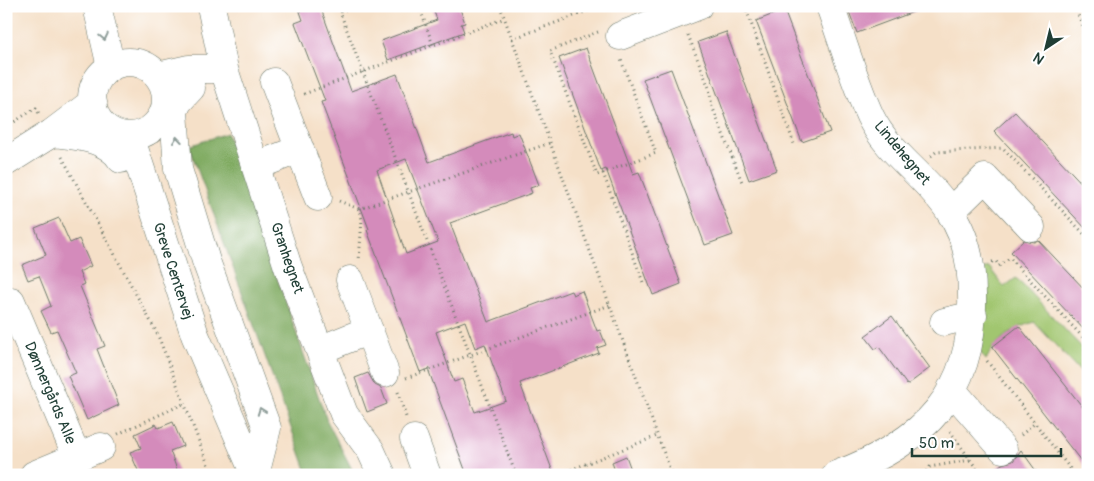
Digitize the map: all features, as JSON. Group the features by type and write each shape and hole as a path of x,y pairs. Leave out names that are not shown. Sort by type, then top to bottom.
{"street":[{"path":"97,6 120,65"},
{"path":"114,6 120,65"},
{"name":"Granhegnet","path":"211,6 224,69 288,267 344,414 370,451 382,475"},
{"name":"Lindehegnet","path":"830,6 871,118 890,145 950,212 960,229 972,303"},
{"path":"617,38 689,10"},
{"path":"120,65 145,66 162,88 162,116 139,134 112,132 95,110 93,94 99,78 120,65"},
{"path":"162,88 189,69 224,69"},
{"path":"224,69 191,88 178,102 174,111 178,168 206,261 266,428 255,475"},
{"path":"162,88 191,88"},
{"path":"278,92 318,197"},
{"path":"6,162 51,133 95,110"},
{"path":"51,133 90,138 106,145 118,155 152,204"},
{"name":"Greve Centervej","path":"139,134 152,204 195,335 255,475"},
{"name":"Greve Centervej","path":"139,134 212,328 225,402"},
{"path":"256,166 300,149"},
{"path":"950,212 985,178 1031,227"},
{"path":"350,280 390,378"},
{"name":"Dønnergårds Alle","path":"11,301 89,452 34,475"},
{"path":"944,322 972,303"},
{"path":"852,472 908,440 936,412 952,389 963,365 972,303"},
{"path":"320,350 369,330"},
{"path":"952,389 1003,448"},
{"path":"414,439 427,475"}],"path":[{"path":"355,6 340,12 516,475"},
{"path":"419,6 433,45"},
{"path":"500,6 672,475"},
{"path":"512,38 601,6"},
{"path":"744,6 794,144"},
{"path":"1074,6 1088,42"},
{"path":"1081,6 1088,25"},
{"path":"689,10 712,106 742,182"},
{"path":"278,92 363,72 505,18"},
{"path":"608,28 617,38 656,153 597,176 550,51 608,28"},
{"path":"6,127 36,108 51,133 157,333 212,475"},
{"path":"318,197 328,196 359,209 550,143"},
{"path":"602,173 644,285"},
{"path":"350,280 358,274 362,219 359,209"},
{"path":"1075,475 972,303 996,261 999,266 1010,258 1088,344"},
{"path":"414,439 390,378 470,355 610,305"},
{"path":"89,452 103,441 184,404"},
{"path":"936,412 981,475"},
{"path":"557,475 657,436"},
{"path":"923,475 930,467 970,460"},
{"path":"585,464 588,475"}],"green space":[{"path":"227,133 327,421 355,475 308,475 189,146"},
{"path":"989,267 1004,287 1016,278 1088,354 1088,380 1034,322 1012,331 994,346 986,360 978,349 983,269"}],"building":[{"path":"298,6 320,6 351,91 397,74 429,162 511,132 512,136 519,133 539,185 530,188 532,193 450,223 488,322 571,291 573,295 582,291 597,331 600,330 606,345 597,348 599,353 520,383 554,475 467,475 428,369 420,372 367,230 369,229 321,102 325,101 295,23 303,20","holes":["406,159 438,242 406,254 377,170","465,321 475,348 485,344 506,401 475,412 462,379 454,382 436,332"]},
{"path":"432,6 459,6 465,23 461,24 464,32 388,60 381,41 437,20"},
{"path":"847,6 923,6 924,8 857,33"},
{"path":"784,10 830,132 802,142 756,21"},
{"path":"726,32 777,170 749,180 698,42"},
{"path":"586,48 633,174 639,172 681,284 653,295 606,169 601,171 559,58"},
{"path":"671,69 733,235 705,245 643,79"},
{"path":"1015,112 1088,190 1088,231 994,131"},
{"path":"59,218 70,243 79,239 91,266 79,272 84,284 80,286 105,346 97,349 119,405 87,420 68,376 76,373 57,330 51,332 41,311 51,306 39,276 28,280 22,265 46,255 35,228"},
{"path":"1024,240 1034,242 1038,240 1088,293 1088,334 1011,252"},
{"path":"892,316 930,368 907,385 879,347 875,349 865,336"},
{"path":"1019,326 1088,414 1088,470 992,347"},
{"path":"368,373 375,385 381,388 387,404 367,412 355,378"},
{"path":"173,422 183,446 170,451 179,475 140,475 130,452 141,448 135,434 156,424 158,428"},
{"path":"1021,450 1039,475 987,475 1002,464 1013,461"},
{"path":"626,456 633,475 616,475 612,462"}]}
